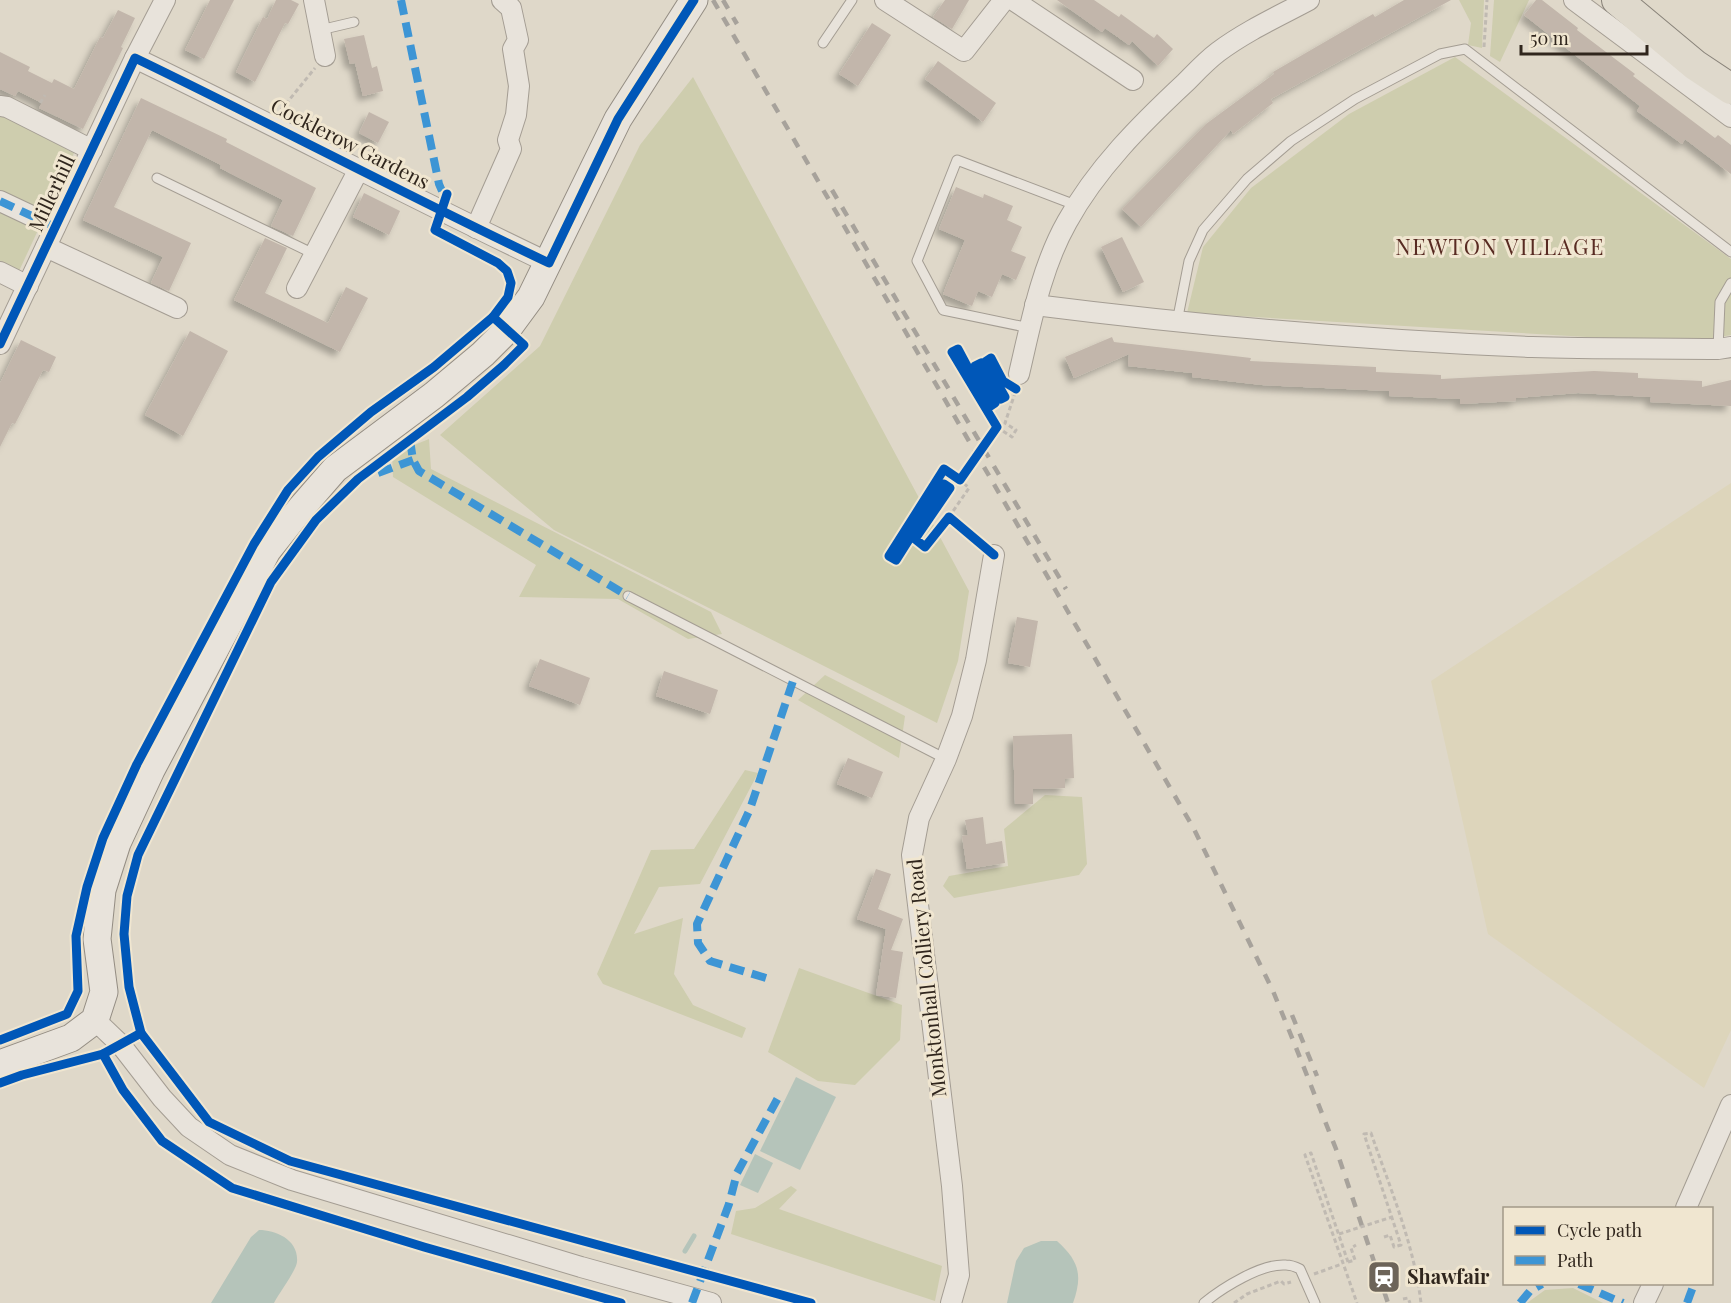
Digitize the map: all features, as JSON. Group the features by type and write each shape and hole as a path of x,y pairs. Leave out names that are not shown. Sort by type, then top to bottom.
{"main road":[{"path":"0,1064 71,1038 95,1020 104,992 97,939 102,890 117,843 151,770 267,551 335,470 434,395 483,354 506,331 531,297 549,263 618,119 694,0"},
{"path":"1617,0 1695,65 1731,89"}],"street":[{"name":"Millerhill","path":"0,344 135,58 165,0"},
{"path":"314,0 325,56"},
{"path":"476,228 510,149 508,140 518,100 518,75 513,49 518,40 511,8 502,0"},
{"path":"885,0 964,51 1004,0"},
{"path":"1013,0 1133,80"},
{"path":"1019,374 1035,305 1046,272 1067,222 1093,182 1150,115 1218,52 1309,0"},
{"path":"1574,0 1731,117"},
{"name":"Cocklerow Gardens","path":"135,58 549,263"},
{"path":"0,106 8,106 92,150"},
{"path":"297,288 359,169"},
{"path":"0,201 56,227"},
{"path":"46,247 177,308"},
{"path":"0,272 28,286"},
{"path":"1035,305 1177,322 1353,338 1511,346 1724,348"},
{"name":"Monktonhall Colliery Road","path":"951,1303 959,1275 952,1186 912,855 919,818 946,759 962,716 976,660 994,555"},
{"path":"95,1020 121,1045 162,1098 189,1126 230,1155 292,1180 581,1267 711,1303"},
{"path":"1687,1207 1731,1105"},
{"path":"1644,1303 1653,1285"}],"lane":[{"path":"823,44 852,0"},
{"path":"320,30 354,22"},
{"path":"1177,322 1189,261 1203,230 1246,179 1291,141 1355,99 1440,54 1465,49 1731,252"},
{"path":"1030,328 943,310 917,261 957,160 1078,206"},
{"path":"158,178 315,254"},
{"path":"1724,348 1720,302 1731,283"},
{"path":"628,596 946,759"},
{"path":"1204,1303 1244,1277 1269,1267 1287,1264 1300,1269 1316,1303"}],"path":[{"path":"1483,64 1487,0"},
{"path":"274,125 282,109 325,56"},
{"path":"38,107 45,95"},
{"path":"997,427 1012,437 1016,430 1005,423 1013,403"},
{"path":"949,517 969,488 960,480"},
{"path":"1384,1237 1390,1234 1394,1247 1401,1245 1364,1134 1371,1133 1409,1244 1421,1303"},
{"path":"1356,1245 1351,1248 1355,1260 1348,1263 1311,1153 1305,1155 1357,1303"},
{"path":"1339,1234 1392,1218"},
{"path":"1403,1299 1408,1298 1410,1303"}],"shaded area":[{"path":"1731,483 1731,1030 1704,1088 1488,934 1431,681"},
{"path":"796,1077 836,1097 800,1170 760,1151"},
{"path":"755,1154 773,1163 758,1193 740,1185"},
{"path":"259,1230 279,1234 290,1242 297,1254 294,1271 274,1303 211,1303 251,1237"},
{"path":"1041,1241 1057,1241 1074,1262 1078,1284 1073,1303 1007,1303 1016,1261 1024,1248"}],"green space":[{"path":"1459,0 1484,0 1482,48 1468,45 1471,23"},
{"path":"1494,0 1529,0 1500,62 1490,56"},
{"path":"1455,57 1731,259 1731,335 1688,343 1187,313 1203,247 1251,188 1349,114"},
{"path":"693,77 969,591 958,661 937,723 554,530 440,435 540,346 640,145"},
{"path":"0,116 74,153 19,271 0,261"},
{"path":"429,439 431,469 711,612 722,634 688,639 618,599 519,597 536,565 393,477 392,454"},
{"path":"825,675 905,716 899,758 798,700"},
{"path":"745,770 758,773 700,884 659,887 634,934 683,918 674,974 693,1005 746,1028 742,1038 603,984 597,974 651,850 694,849"},
{"path":"1045,795 1082,797 1087,864 1079,875 954,898 943,886 949,876 1008,866 1004,829"},
{"path":"799,968 902,1005 900,1040 855,1085 818,1081 768,1052"},
{"path":"791,1186 797,1190 779,1209 942,1266 935,1301 731,1234 736,1211 755,1208"},
{"path":"1573,1288 1603,1303 1527,1303 1545,1290"}],"building":[{"path":"210,0 234,0 204,59 185,50"},
{"path":"276,0 291,0 299,4 288,24 285,23 255,82 236,72 263,17 267,19"},
{"path":"945,0 969,0 952,29 933,17"},
{"path":"1057,0 1094,0 1119,17 1121,14 1154,38 1157,34 1173,49 1158,66 1132,41 1129,45 1105,28 1102,32"},
{"path":"1404,0 1451,0 1271,99 1273,103 1233,134 1231,130 1141,227 1122,209 1206,124 1274,74 1273,72 1373,14 1375,17"},
{"path":"1536,0 1542,0 1635,74 1633,76 1715,138 1718,135 1731,145 1731,174 1685,139 1682,144 1637,111 1640,106 1524,15"},
{"path":"118,10 135,18 121,47 123,48 83,129 39,108 42,103 18,91 15,96 0,89 0,52 30,67 28,71 52,83 54,79 74,89 100,37 103,38"},
{"path":"872,23 891,35 858,86 839,74"},
{"path":"364,35 372,68 377,66 383,91 363,96 355,63 350,64 344,39"},
{"path":"938,61 996,103 983,122 925,79"},
{"path":"141,98 227,139 226,142 316,188 293,236 271,226 283,200 152,130 114,207 191,243 169,291 151,283 163,257 83,220"},
{"path":"369,112 389,122 378,143 359,133"},
{"path":"956,187 983,198 984,194 1013,206 1007,220 1022,227 1011,251 1026,257 1016,280 1002,274 992,297 978,291 972,306 943,294 965,240 939,229"},
{"path":"364,193 400,211 389,235 353,217"},
{"path":"1122,237 1144,282 1123,292 1101,247"},
{"path":"265,238 287,248 265,293 328,323 346,287 368,298 340,352 234,300"},
{"path":"190,331 228,351 183,436 145,415"},
{"path":"1112,337 1114,342 1251,358 1250,361 1376,367 1376,372 1441,375 1441,379 1594,371 1638,373 1638,378 1702,381 1702,387 1731,380 1731,406 1650,402 1651,397 1578,393 1516,398 1516,401 1460,404 1460,399 1389,396 1389,391 1262,385 1192,377 1192,373 1128,366 1129,354 1074,378 1065,357"},
{"path":"21,340 56,357 49,372 43,370 15,424 12,423 0,447 0,383"},
{"path":"1017,617 1038,621 1030,667 1008,663"},
{"path":"540,659 590,678 580,705 529,686"},
{"path":"664,671 718,690 710,714 656,696"},
{"path":"1072,734 1074,778 1065,779 1065,788 1033,789 1033,804 1015,804 1013,736"},
{"path":"848,758 883,772 872,798 837,784"},
{"path":"983,817 986,844 1002,841 1005,863 967,869 962,836 968,835 965,820"},
{"path":"876,869 891,874 878,909 903,919 891,950 903,952 896,998 876,995 886,929 857,919"}],"waterway":[{"path":"685,1251 694,1236"}],"railway":[{"path":"713,0 1194,829 1273,991 1336,1149 1388,1303"},
{"path":"723,0 737,24"},
{"path":"832,190 1066,589"},
{"path":"1292,1015 1317,1076"}],"marked path":[{"path":"401,0 442,191"},
{"path":"0,201 55,227"},
{"path":"410,440 413,460 419,471 628,596"},
{"path":"378,473 413,460"},
{"path":"766,978 710,961 698,943 697,924 750,809 793,681"},
{"path":"692,1303 729,1204 737,1173 779,1096"},
{"path":"1520,1303 1530,1291 1540,1285"},
{"path":"1581,1285 1623,1303"},
{"path":"1687,1303 1694,1285"}],"cycle path":[{"path":"0,344 135,58 549,263 618,119 694,0"},
{"path":"447,194 435,230 498,263 507,271 511,283 508,297 493,317 524,345 467,397 358,479 316,520 271,582 138,855 127,896 124,934 129,987 141,1033 209,1122 290,1161 811,1303"},
{"path":"0,1040 67,1014 78,991 76,936 87,887 103,838 137,764 254,544 288,490 318,457 371,412 434,367 493,317"},
{"path":"994,555 949,517 925,547 915,539 950,488 944,484 896,560 889,556 944,469 960,480 997,427 952,352 958,349 989,407 995,403 975,366 981,363 1001,399 1005,397 985,362 991,358 1003,381 1016,389"},
{"path":"0,1083 103,1054 141,1033"},
{"path":"103,1054 123,1090 162,1141 232,1188 424,1247 621,1303"}],"place":[{"name":"Shawfair","path":"1384,1277"}],"district":[{"name":"NEWTON VILLAGE","path":"1500,247"}]}
